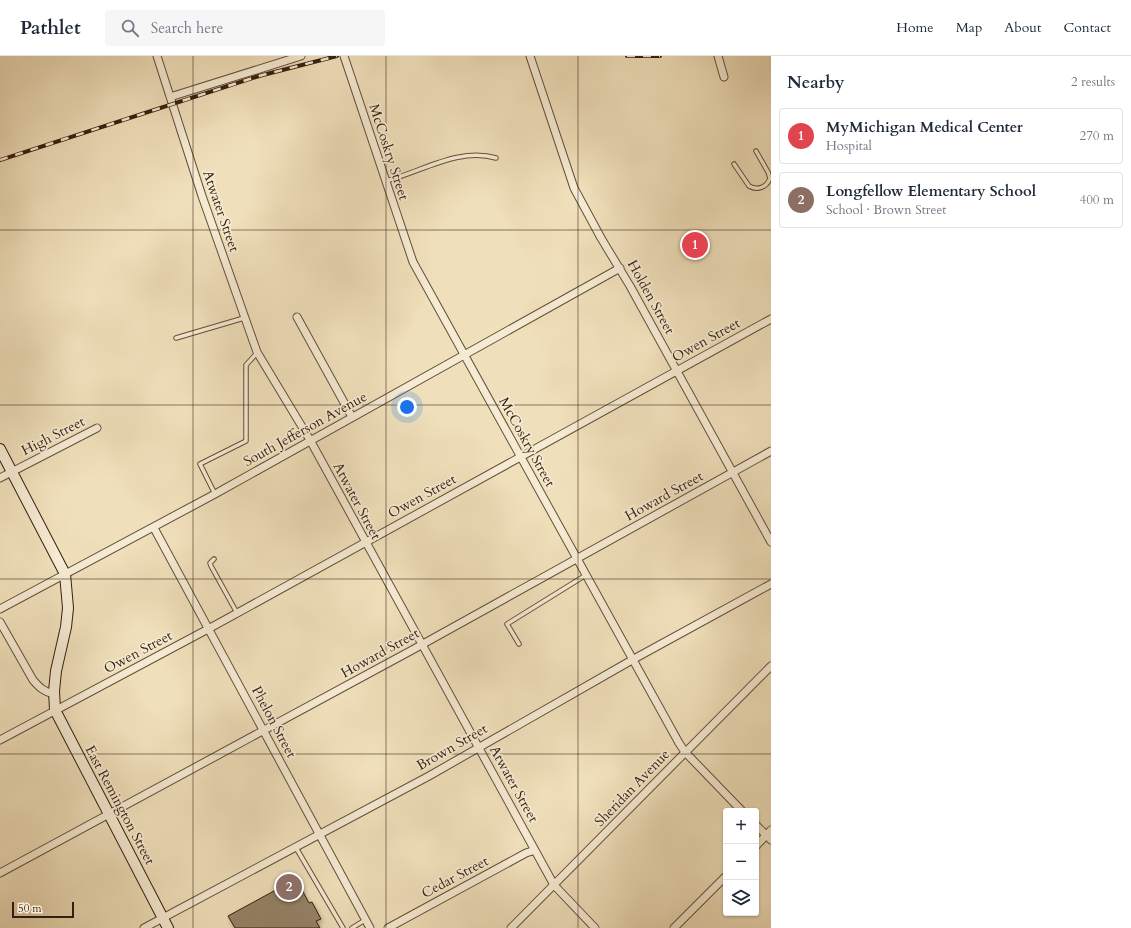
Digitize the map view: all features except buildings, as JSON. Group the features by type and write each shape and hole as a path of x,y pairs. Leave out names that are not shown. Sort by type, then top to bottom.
{"main road":[{"name":"East Remington Street","path":"0,449 65,574 68,608 66,627 56,671 54,694 55,710 168,928"}],"street":[{"name":"Atwater Street","path":"157,56 244,318 257,352 310,440 554,885 595,928"},
{"path":"170,97 301,56"},
{"name":"McCoskry Street","path":"344,56 413,262 632,660 685,752 739,808"},
{"name":"Holden Street","path":"530,56 574,188 620,268 771,542"},
{"path":"718,56 724,77"},
{"name":"South Jefferson Avenue","path":"0,609 154,528 620,268"},
{"path":"297,317 352,417"},
{"name":"Owen Street","path":"0,740 210,628 771,319"},
{"name":"High Street","path":"0,478 97,428"},
{"name":"Howard Street","path":"0,873 422,645 771,451"},
{"name":"Phelon Street","path":"154,528 210,628 370,928"},
{"name":"Brown Street","path":"144,928 295,846 429,776 632,660 771,584"},
{"path":"0,622 33,680 40,688 54,694"},
{"name":"Sheridan Avenue","path":"511,928 771,666"},
{"path":"758,844 769,835 759,827"},
{"name":"Cedar Street","path":"388,928 526,853 535,850"},
{"path":"674,928 723,879"}],"lane":[{"path":"734,164 749,186 757,189 765,185 770,178 756,151"},
{"path":"385,181 408,175 446,160 478,154 496,158"},
{"path":"176,338 244,318"},
{"path":"215,494 200,464 246,441 246,365 257,352"},
{"path":"214,559 210,563 211,566 237,613"},
{"path":"519,644 507,624 586,575"},
{"path":"295,846 343,928"},
{"path":"352,928 365,920"}],"railway":[{"path":"0,160 259,76 337,56"},
{"path":"627,56 660,56"}],"place":[{"name":"MyMichigan Medical Center","path":"695,245"},
{"name":"Longfellow Elementary School","path":"289,887"}]}
